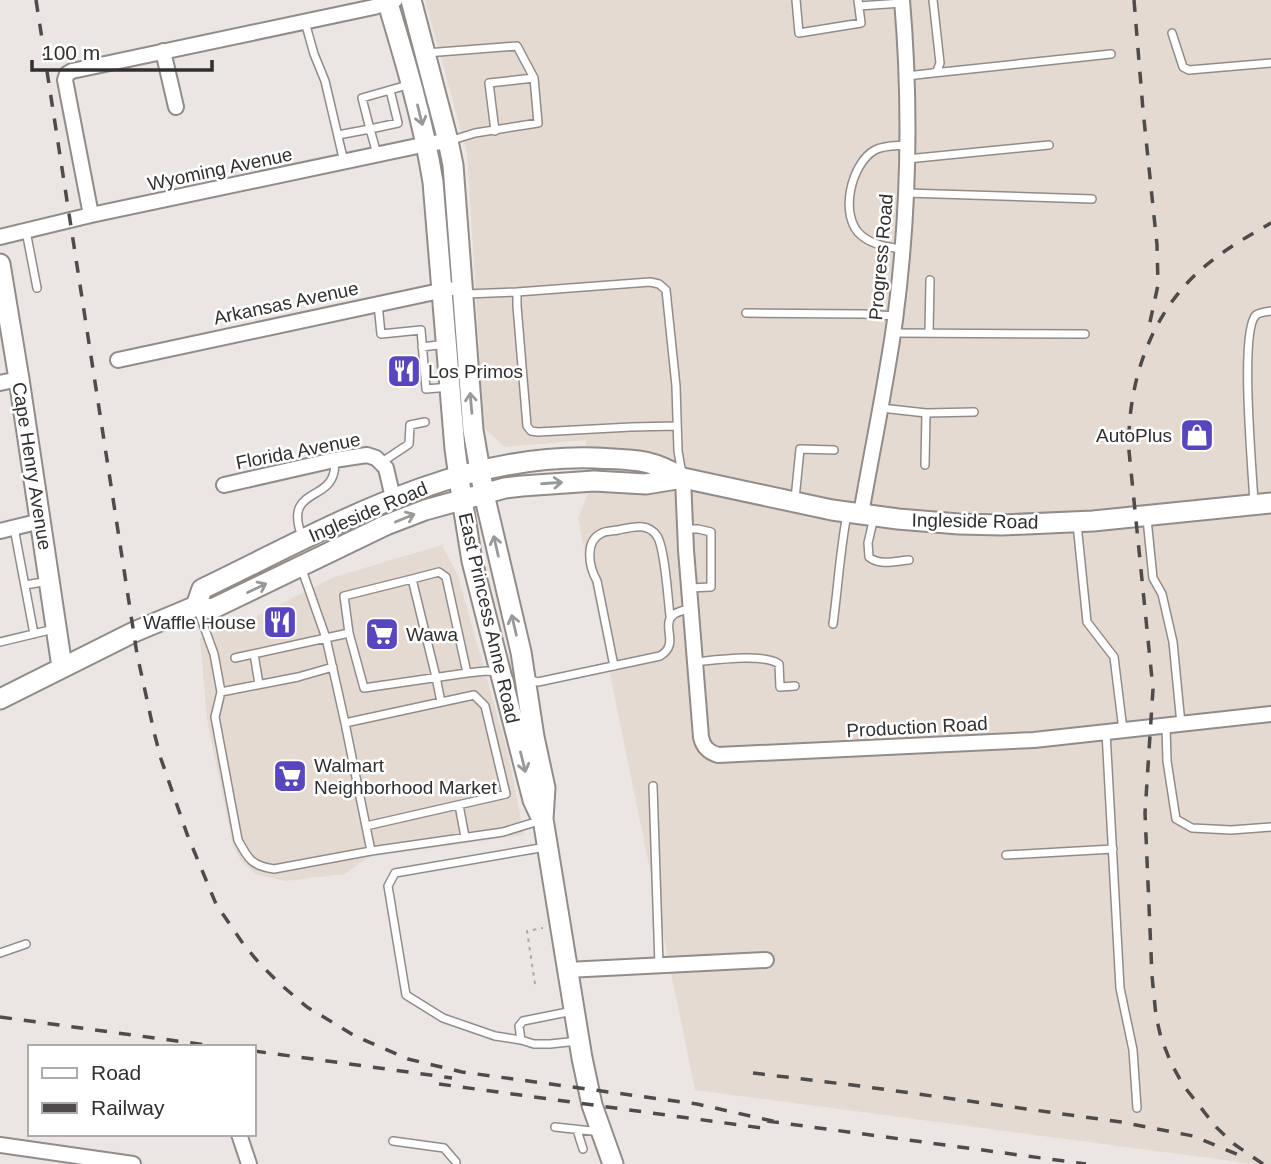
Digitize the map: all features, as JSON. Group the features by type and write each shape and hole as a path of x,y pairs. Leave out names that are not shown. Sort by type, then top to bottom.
{"street":[{"name":"East Princess Anne Road","path":"411,0 453,165 473,430 484,494 521,652 545,788 542,819"},
{"name":"East Princess Anne Road","path":"390,1 427,144 433,182 459,476 472,561 533,800 542,819 590,1097 613,1164"},
{"path":"91,215 65,79 67,74 374,7 390,1"},
{"name":"Progress Road","path":"861,514 893,332 902,249 907,152 902,2"},
{"path":"163,51 176,107"},
{"name":"Wyoming Avenue","path":"0,237 91,215 448,141"},
{"name":"Cape Henry Avenue","path":"0,264 10,381 41,521 62,667"},
{"name":"Arkansas Avenue","path":"118,360 442,290 463,290"},
{"name":"Florida Avenue","path":"224,485 367,455 382,462 386,468 393,498"},
{"name":"Ingleside Road","path":"197,606 202,589 393,498 459,476 501,466 554,460 584,458 648,461 683,478 794,503 861,514 959,524 1077,521 1263,504"},
{"name":"Ingleside Road","path":"0,699 134,632 197,606 212,609 386,525 425,510 505,488 557,482 646,484 683,478"},
{"name":"Production Road","path":"683,478 689,588 703,744 711,753 718,755 1034,740 1271,714"},
{"path":"7,529 41,521"},
{"path":"567,970 766,960"},
{"path":"240,1136 249,1164"},
{"path":"0,1144 133,1164"}],"lane":[{"path":"796,0 799,33 860,23 858,3 902,2"},
{"path":"933,0 940,63 933,74"},
{"path":"305,21 325,81 344,162"},
{"path":"1172,33 1184,67 1189,70 1271,63"},
{"path":"425,53 517,46 534,78 538,123 475,133 448,141"},
{"path":"906,76 1111,54"},
{"path":"495,131 489,83 534,78"},
{"path":"377,155 362,98 377,97 412,84"},
{"path":"338,135 398,122 390,90"},
{"path":"902,249 863,237 854,227 850,207 853,181 863,159 876,149 907,152 1049,145"},
{"path":"906,193 1092,199"},
{"path":"26,231 37,288"},
{"path":"929,333 930,280"},
{"path":"463,290 517,292 650,282 666,289 676,386 678,451 683,478"},
{"path":"517,292 527,426 531,431 677,426"},
{"path":"378,304 381,334 421,330 426,389 450,387"},
{"path":"1263,504 1247,366 1252,321 1256,315 1271,311"},
{"path":"746,313 895,316"},
{"path":"893,332 1085,334"},
{"path":"422,346 447,344"},
{"path":"880,407 926,413 974,412"},
{"path":"925,464 926,413"},
{"path":"382,462 409,444 410,425 425,422"},
{"path":"794,503 800,449 834,450"},
{"path":"303,540 297,515 305,498 326,485 334,473 334,460"},
{"path":"861,514 869,557 873,561 909,560"},
{"path":"833,624 841,547 861,514"},
{"path":"1146,516 1153,578 1162,594 1173,642 1181,724"},
{"path":"1077,521 1087,622 1114,657 1123,730"},
{"path":"525,679 538,682 614,666 660,656 665,653 670,642 670,616 662,545 657,535 648,528 638,526 600,533 589,551 614,666"},
{"path":"7,529 25,585 34,634"},
{"path":"685,529 711,531 711,587 689,588"},
{"path":"301,567 326,638 371,851"},
{"path":"467,673 446,577 439,572 344,596 349,633 364,688 467,673 500,672"},
{"path":"412,579 441,702"},
{"path":"25,585 50,581"},
{"path":"197,606 214,654 221,692 215,716 238,841 246,856 258,867 274,869 371,851 503,832 542,819"},
{"path":"670,616 691,609"},
{"path":"0,642 57,629"},
{"path":"235,658 349,633"},
{"path":"254,654 259,684"},
{"path":"695,662 723,659 776,661 779,664 780,687 795,686"},
{"path":"221,692 333,667"},
{"path":"345,723 474,695 485,706 506,794 366,826"},
{"path":"1166,726 1167,761 1176,819 1192,828 1231,830 1271,827"},
{"path":"1106,732 1120,988 1133,1049 1137,1108"},
{"path":"653,786 659,965"},
{"path":"459,805 465,837"},
{"path":"547,847 395,873 388,886 406,995 443,1018 495,1036 550,1045 579,1041"},
{"path":"1006,855 1113,849"},
{"path":"0,953 26,944"},
{"path":"521,1040 519,1026 523,1021 574,1011"},
{"path":"555,1127 601,1132"},
{"path":"577,1130 583,1149"},
{"path":"393,1141 444,1148 456,1164"}],"path":[{"path":"535,984 527,931 543,928"}],"shaded area":[{"path":"425,0 1271,0 1271,1164 1254,1164 695,1090 578,518 588,494 586,440 505,447 484,428 467,153"},
{"path":"442,545 458,576 508,753 524,835 368,857 345,874 286,881 255,874 242,862 233,846 207,719 200,638 247,621 334,577"}],"railway":[{"path":"36,0 137,654 161,759 187,834 216,904 260,964 307,1007 355,1036 408,1059 462,1072 697,1104 777,1122"},
{"path":"1134,0 1157,245 1158,285 1148,331"},
{"path":"1263,1164 1234,1144 1216,1127 1183,1085 1161,1038 1156,1016 1145,813 1153,689 1129,451 1129,428 1136,381 1143,358 1163,315 1176,296 1210,262 1271,223"},
{"path":"0,1017 206,1045"},
{"path":"256,1051 452,1078"},
{"path":"753,1073 1121,1122 1193,1136 1239,1155"},
{"path":"439,1084 762,1128"},
{"path":"767,1121 1086,1164"}],"place":[{"name":"Los Primos","path":"404,371"},
{"name":"AutoPlus","path":"1197,435"},
{"name":"Waffle House","path":"280,622"},
{"name":"Wawa","path":"382,634"},
{"name":"Walmart Neighborhood Market","path":"290,776"}]}
